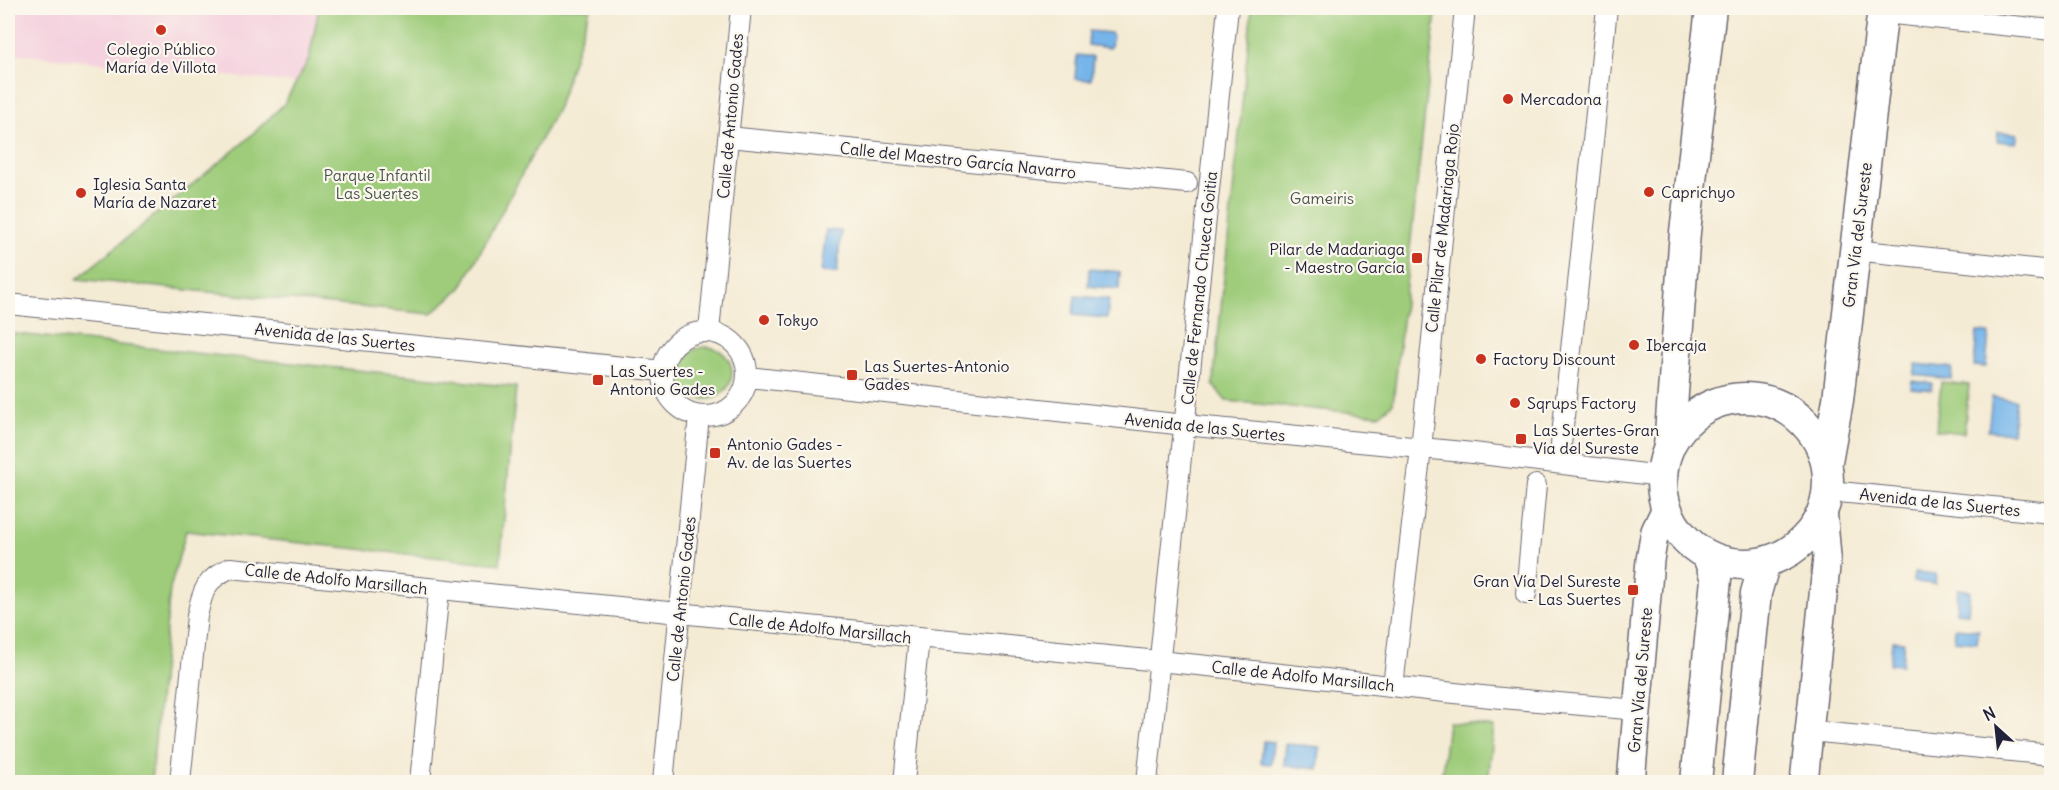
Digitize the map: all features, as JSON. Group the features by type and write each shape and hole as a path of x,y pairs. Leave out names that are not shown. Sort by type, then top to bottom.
{"main road":[{"path":"1669,447 1685,422 1710,405 1740,398 1768,400 1795,413 1815,434 1827,461 1826,499 1818,523 1795,548 1765,562 1736,564 1708,556 1682,537 1666,508 1661,476 1669,447 1685,232 1711,8"},
{"name":"Gran Vía del Sureste","path":"1827,461 1838,400 1883,10"},
{"path":"1696,783 1716,579 1708,556"},
{"path":"1737,783 1756,593 1765,562"}],"street":[{"name":"Calle de Antonio Gades","path":"709,331 741,8"},
{"name":"Calle de Fernando Chueca Goitia","path":"1147,783 1228,8"},
{"name":"Calle Pilar de Madariaga Rojo","path":"1393,686 1421,449 1465,8"},
{"path":"1562,445 1607,8"},
{"path":"1883,10 2052,30"},
{"name":"Calle del Maestro García Navarro","path":"729,137 1187,183"},
{"path":"1855,250 2052,272"},
{"name":"Avenida de las Suertes","path":"8,304 663,370"},
{"path":"709,331 726,336 736,344 747,365 748,377 744,393 733,406 716,415 699,416 683,410 670,398 664,385 663,370 667,355 678,342 691,334 709,331"},
{"name":"Avenida de las Suertes","path":"748,377 1185,425 1473,453 1661,476"},
{"name":"Calle de Antonio Gades","path":"663,783 699,416"},
{"path":"1526,594 1536,485"},
{"name":"Avenida de las Suertes","path":"1826,499 2052,513"},
{"path":"1804,783 1827,557 1826,499"},
{"name":"Gran Vía del Sureste","path":"1630,783 1650,560 1655,531 1666,508"},
{"name":"Calle de Adolfo Marsillach","path":"180,783 197,616 203,591 214,576 230,568 1491,697 1638,710"},
{"path":"420,783 439,590"},
{"path":"904,783 919,638"},
{"path":"1810,731 2052,755"}],"shaded area":[{"name":"Colegio Público María de Villota","path":"8,8 319,8 309,59 295,83 8,53"}],"green space":[{"name":"Parque Infantil Las Suertes","path":"319,8 590,8 558,107 461,288 431,314 77,279 244,142 284,104 309,59"},
{"name":"Gameiris","path":"1252,8 1432,8 1436,12 1393,403 1379,415 1226,401 1213,385"},
{"path":"8,333 516,387 500,564 186,531 170,589 151,782 8,782"},
{"path":"701,347 711,347 720,351 728,359 732,373 728,387 720,395 711,399 701,399 692,395 684,387 680,378 680,368 684,359 692,351"},
{"path":"1941,382 1969,385 1964,433 1936,430"},
{"path":"1448,722 1494,727 1488,782 1441,782"}],"water":[{"path":"1089,31 1111,33 1113,36 1111,46 1109,48 1088,45"},
{"path":"1077,55 1093,57 1091,80 1075,79"},
{"path":"1998,132 2018,134 2016,143 1997,141"},
{"path":"826,230 841,231 837,273 821,272"},
{"path":"1089,269 1120,272 1119,289 1088,286"},
{"path":"1075,296 1109,299 1107,318 1073,315"},
{"path":"1977,332 1989,333 1986,367 1974,366"},
{"path":"1916,364 1952,368 1951,379 1914,375"},
{"path":"1912,381 1932,383 1932,390 1911,388"},
{"path":"1992,397 2016,400 2012,433 1988,431"},
{"path":"1914,572 1936,574 1935,584 1913,582"},
{"path":"1958,589 1970,590 1968,613 1956,612"},
{"path":"1955,628 1979,630 1977,643 1954,641"},
{"path":"1892,641 1904,642 1902,665 1890,664"},
{"path":"1263,741 1273,742 1271,764 1261,763"},
{"path":"1286,744 1320,747 1318,769 1284,765"}],"place":[{"name":"Colegio Público María de Villota","path":"161,30"},
{"name":"Mercadona","path":"1508,99"},
{"name":"Caprichyo","path":"1649,192"},
{"name":"Iglesia Santa María de Nazaret","path":"81,193"},
{"name":"Pilar de Madariaga - Maestro García","path":"1417,258"},
{"name":"Tokyo","path":"764,320"},
{"name":"Ibercaja","path":"1634,345"},
{"name":"Factory Discount","path":"1481,359"},
{"name":"Las Suertes-Antonio Gades","path":"852,375"},
{"name":"Las Suertes - Antonio Gades","path":"598,380"},
{"name":"Sqrups Factory","path":"1515,403"},
{"name":"Las Suertes-Gran Vía del Sureste","path":"1521,439"},
{"name":"Antonio Gades - Av. de las Suertes","path":"715,453"},
{"name":"Gran Vía Del Sureste - Las Suertes","path":"1633,590"}]}
